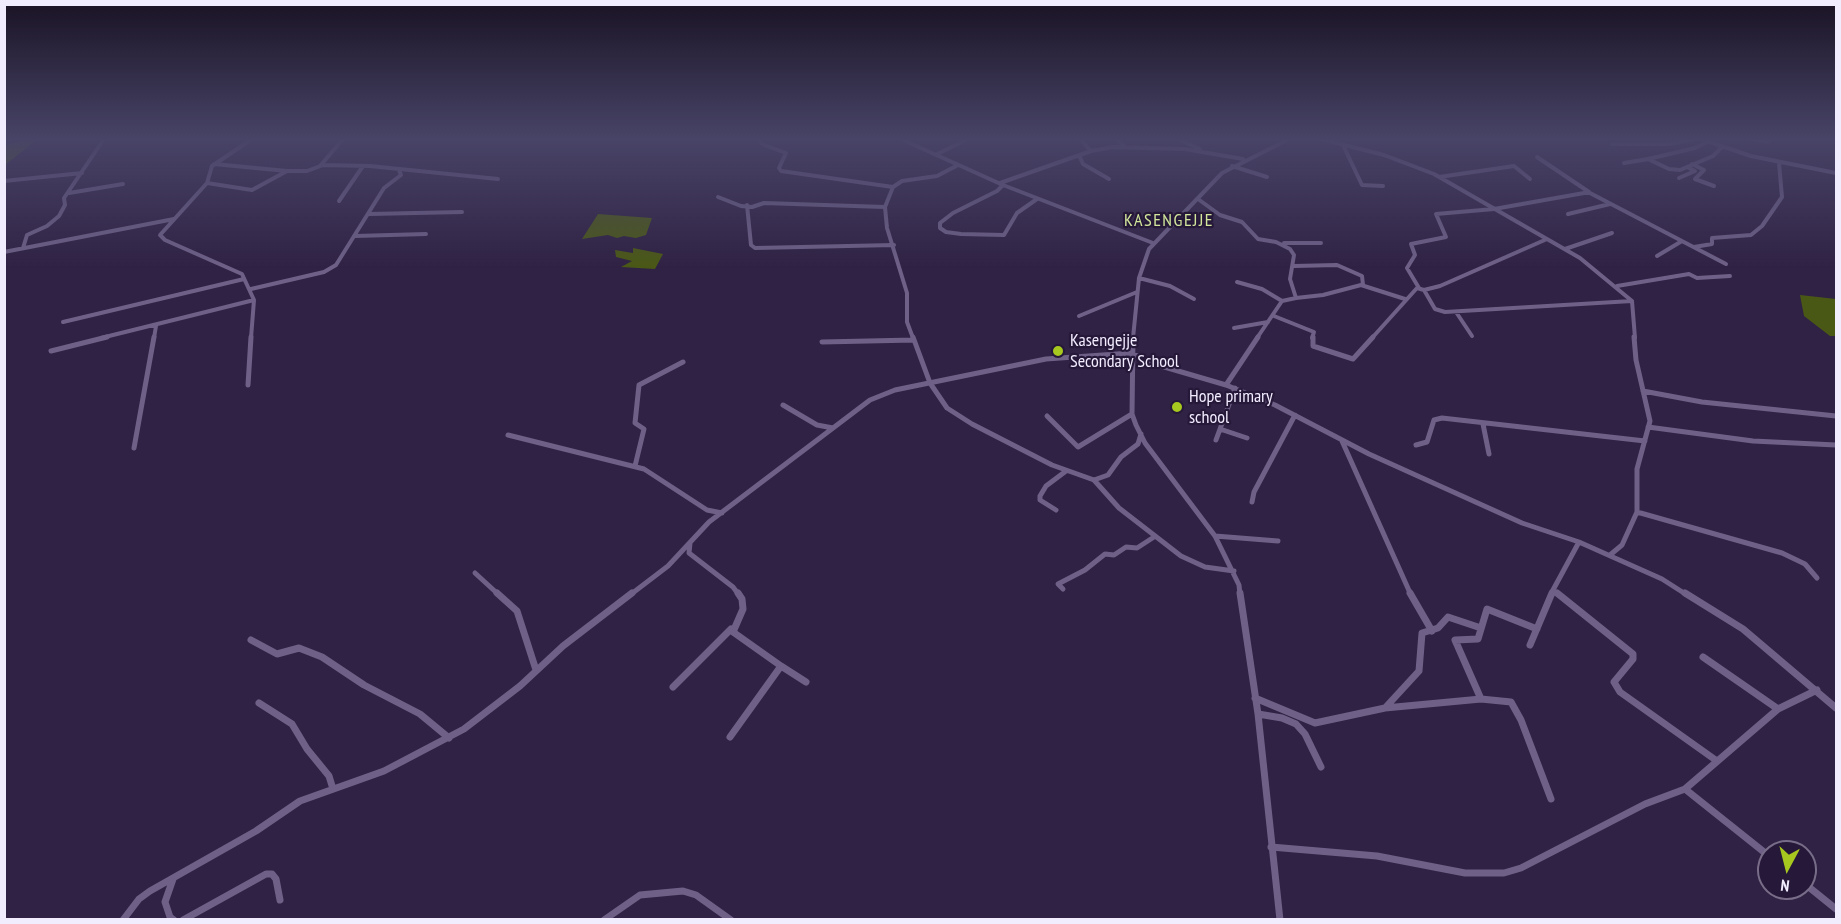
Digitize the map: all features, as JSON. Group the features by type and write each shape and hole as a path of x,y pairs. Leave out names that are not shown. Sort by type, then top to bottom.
{"street":[{"path":"23,249 27,235 47,226 59,216 68,193 76,182"},
{"path":"248,385 254,300 251,289 242,274 165,240 160,235 207,183 252,190 267,182"},
{"path":"339,201 352,182"},
{"path":"251,289 332,268 355,236 384,188 391,182"},
{"path":"860,182 894,187 904,182"},
{"path":"997,182 1037,199 1094,218 1153,243"},
{"path":"1006,182 1001,184 997,191 953,213 940,223 940,228 946,232 961,234 1004,235 1017,213 1037,199"},
{"path":"1212,182 1153,243 1144,257 1138,278 1131,353 1132,414 1141,434 1215,536 1234,571 1243,605 1258,714 1280,920"},
{"path":"1361,182 1362,185 1383,186"},
{"path":"1448,182 1565,249 1617,286 1632,301 1636,360 1650,422 1636,478 1637,512 1622,545 1610,555"},
{"path":"1574,182 1610,204 1726,264"},
{"path":"1705,182 1714,186"},
{"path":"1694,248 1712,244 1714,242 1712,238 1755,233 1776,209 1782,197 1781,182"},
{"path":"68,193 123,184"},
{"path":"894,187 885,207 887,228 907,292 907,322 930,383 947,408 1066,471 1094,480 1119,508 1154,537 1198,565 1221,571 1234,571"},
{"path":"1590,193 1494,209 1436,214 1446,237 1411,244 1415,255 1407,268 1438,311 1456,312 1632,301"},
{"path":"718,197 741,206 807,203 885,207"},
{"path":"1198,199 1220,215 1242,222 1258,239 1276,242 1322,243"},
{"path":"1568,214 1610,204"},
{"path":"747,205 752,245 755,248 894,245"},
{"path":"369,214 462,212"},
{"path":"4,252 176,219"},
{"path":"1565,249 1611,233"},
{"path":"355,236 426,234"},
{"path":"1274,316 1314,332 1311,344 1313,346 1353,359 1380,331 1405,299 1421,289 1440,286 1547,239"},
{"path":"1657,256 1682,241"},
{"path":"1276,242 1293,252 1294,266 1290,279 1296,298"},
{"path":"1294,266 1337,265 1362,276 1364,285"},
{"path":"1617,286 1689,274 1697,278 1730,276"},
{"path":"1138,278 1170,286 1194,299"},
{"path":"63,322 244,279"},
{"path":"1237,282 1262,289 1282,301 1323,295 1364,285 1405,299"},
{"path":"1079,316 1137,292"},
{"path":"51,351 254,300"},
{"path":"1226,385 1282,301"},
{"path":"1456,312 1472,336"},
{"path":"1234,328 1268,322"},
{"path":"134,448 156,326"},
{"path":"822,342 914,340"},
{"path":"123,920 140,899 256,831 300,801 391,768 449,738 520,686 563,646 668,566 722,513 877,395 1033,360 1131,353 1161,366 1235,388 1295,415 1342,441 1522,523 1579,542 1662,579 1743,629 1836,708"},
{"path":"636,466 644,429 635,423 639,385 683,362"},
{"path":"1216,440 1222,418 1235,388"},
{"path":"1643,391 1702,402 1836,416"},
{"path":"783,405 817,425 834,428"},
{"path":"1047,416 1078,447 1132,414"},
{"path":"1252,502 1254,492 1295,415"},
{"path":"1416,445 1427,442 1434,420 1438,418 1645,441"},
{"path":"1483,424 1489,454"},
{"path":"1648,427 1753,441 1836,445"},
{"path":"1220,429 1247,438"},
{"path":"1094,480 1108,475 1121,457 1138,444 1141,434"},
{"path":"508,435 636,466 707,510 722,513"},
{"path":"1342,441 1403,581 1431,631"},
{"path":"1056,510 1040,500 1040,496 1046,486 1066,471"},
{"path":"1637,512 1782,553 1805,564 1817,578"},
{"path":"1215,536 1278,541"},
{"path":"1063,589 1058,584 1085,570 1105,555 1114,555 1126,547 1137,548 1154,537"},
{"path":"673,687 732,629 743,609 742,599 733,587 702,567 689,553 691,541"},
{"path":"1530,645 1553,590 1579,542"},
{"path":"475,573 517,611 536,670"},
{"path":"1553,590 1633,654 1633,659 1614,682 1620,692 1717,761"},
{"path":"1480,699 1455,642 1459,639 1476,641 1480,637 1484,611 1490,609 1537,629"},
{"path":"1385,708 1419,670 1421,636 1438,628 1448,617 1481,627"},
{"path":"732,629 781,666 806,681"},
{"path":"251,640 277,654 299,648 322,657 364,685 420,714 449,738"},
{"path":"1703,657 1778,709"},
{"path":"730,737 781,666"},
{"path":"1271,847 1377,856 1409,864 1466,873 1504,873 1542,859 1645,804 1685,789 1778,709 1817,690"},
{"path":"1255,698 1316,723 1371,713 1385,708 1480,699 1506,701 1514,705 1551,799"},
{"path":"259,703 292,724 307,749 329,776 333,789"},
{"path":"1258,714 1290,720 1305,734 1321,767"},
{"path":"1305,734 1316,723"},
{"path":"1685,789 1757,846"},
{"path":"183,920 266,874 272,874 276,879 280,900"},
{"path":"172,879 165,902 170,917 174,920"},
{"path":"604,920 640,896 652,891 675,893 683,891 696,895 731,920"},
{"path":"1817,894 1836,909"}],"green space":[{"path":"598,214 652,218 646,235 636,238 624,236 617,238 608,235 582,239"},
{"path":"633,248 663,254 655,269 621,267 632,261 616,257 615,250 633,253"},
{"path":"1800,295 1836,299 1836,336 1830,336 1804,316"}],"place":[{"name":"Kasengejje Secondary School","path":"1058,351"},
{"name":"Hope primary school","path":"1177,407"}],"district":[{"name":"KASENGEJJE","path":"1169,221"}]}
